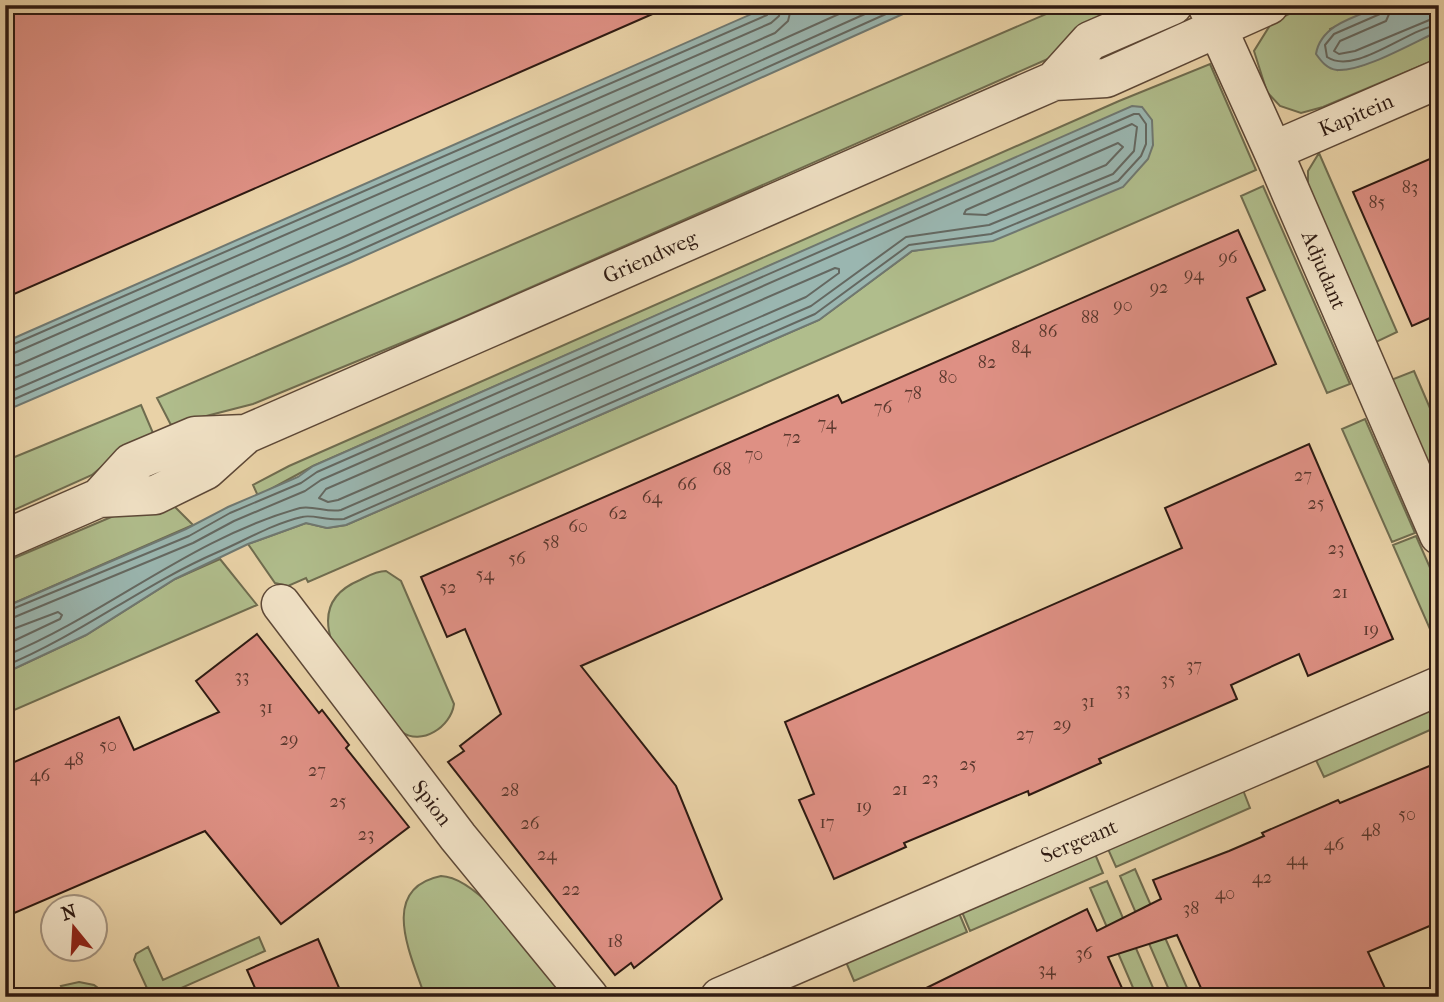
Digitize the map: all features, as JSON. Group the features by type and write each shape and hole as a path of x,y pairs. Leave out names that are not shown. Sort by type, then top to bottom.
{"street":[{"name":"Griendweg","path":"1054,81 1090,41 1173,5"},
{"name":"Griendweg","path":"5,539 99,498 131,463 195,436 246,434 1054,81 1106,78 1212,17 1269,5"},
{"name":"Adjudant","path":"1212,17 1439,535"},
{"name":"Kapitein","path":"1273,151 1439,79"},
{"name":"Spion","path":"281,604 458,837 589,997"},
{"name":"Sergeant","path":"720,997 1439,687"}],"green space":[{"path":"1067,5 1143,5 1050,58 457,320 253,404 171,425 157,398"},
{"path":"1308,5 1384,5 1330,29 1338,70 1360,66 1439,31 1439,58 1323,107 1301,113 1280,106 1267,92 1254,51 1272,22"},
{"path":"1210,64 1256,170 308,582 306,578 288,586 275,583 248,544 306,523 327,528 346,525 819,320 912,251 950,245 1132,107 313,466 258,496 253,485 289,466 1119,101"},
{"path":"1319,153 1397,332 1374,343 1308,188 1308,171"},
{"path":"1263,186 1350,384 1327,393 1241,196"},
{"path":"1414,371 1439,429 1439,491 1391,380"},
{"path":"141,405 153,433 120,451 92,475 5,514 5,461"},
{"path":"1365,419 1415,533 1392,542 1342,429"},
{"path":"174,506 193,525 5,607 5,562 116,515"},
{"path":"1416,536 1439,588 1439,633 1433,636 1393,545"},
{"path":"220,559 257,605 5,714 5,673 86,635 175,579"},
{"path":"386,571 401,581 454,704 452,712 441,727 418,737 402,732 332,642 329,632 329,613 336,597 350,585 372,574"},
{"path":"1439,705 1439,726 1324,777 1315,758"},
{"path":"1243,790 1250,808 1116,867 1108,849"},
{"path":"1095,854 1103,873 970,931 962,912"},
{"path":"1135,869 1191,997 1172,997 1120,876"},
{"path":"441,876 456,880 489,904 560,988 563,997 425,997 407,945 404,909 410,895 421,883"},
{"path":"1107,881 1157,997 1137,997 1090,888"},
{"path":"959,913 967,932 854,981 846,962"},
{"path":"259,937 265,951 161,997 151,997 134,960 136,954 148,947 163,980"},
{"path":"79,982 94,985 110,997 66,997 61,986"}],"water":[{"path":"772,5 923,5 351,262 5,411 5,342"},
{"path":"1384,5 1439,5 1439,31 1360,66 1337,70 1322,62 1316,54 1325,35 1342,22"},
{"path":"1132,106 1142,107 1152,120 1153,145 1148,159 1123,187 993,241 912,251 819,320 346,525 327,528 306,523 248,544 175,579 86,635 5,673 5,607 186,529 228,507 298,477 313,466"}],"building":[{"path":"5,5 673,5 5,298"},
{"path":"1439,155 1439,314 1412,326 1353,192"},
{"path":"1238,230 1265,290 1247,298 1276,364 581,666 676,786 722,899 634,968 631,963 615,975 448,762 464,751 460,746 501,714 465,629 447,637 421,577 838,395 842,403"},
{"path":"1309,444 1393,639 1308,676 1299,654 1231,685 1237,699 1099,759 1101,763 1029,795 1028,791 904,843 906,847 834,879 799,800 814,794 785,722 1182,548 1165,508"},
{"path":"257,634 319,713 322,710 349,745 346,748 409,827 281,924 205,831 58,894 38,894 38,903 5,917 5,766 119,717 134,750 219,712 196,681"},
{"path":"1439,762 1439,922 1368,952 1389,997 1205,997 1177,935 1108,957 1126,997 908,997 1087,909 1097,931 1161,899 1153,880 1264,836 1262,833 1338,800 1340,803"},
{"path":"318,939 343,997 259,997 247,970"}]}
